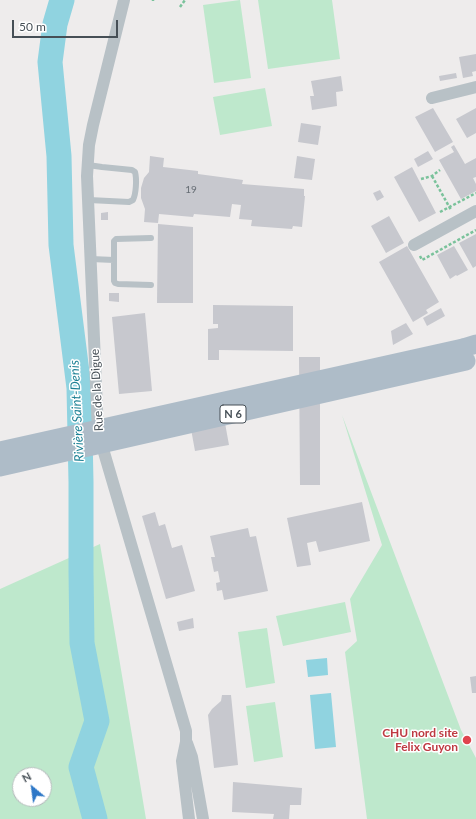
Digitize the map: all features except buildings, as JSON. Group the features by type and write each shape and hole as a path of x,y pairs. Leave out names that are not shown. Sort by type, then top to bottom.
{"main road":[{"name":"N 6","path":"0,451 470,353"},
{"name":"N 6","path":"0,468 470,353"}],"street":[{"name":"Rue de la Digue","path":"124,0 89,145 88,200 98,432 186,731 186,742 182,761 189,819"},
{"path":"432,98 476,87"},
{"path":"414,245 476,211"},
{"path":"186,742 192,758 203,819"}],"lane":[{"path":"88,165 132,170 136,175 135,197 133,200 129,202 88,200"},
{"path":"151,238 116,239 114,241 114,280 115,283 152,285"},
{"path":"91,259 114,260"}],"path":[{"path":"180,7 185,0"},
{"path":"420,179 432,176 440,170"},
{"path":"432,176 457,221"},
{"path":"440,212 476,193"},
{"path":"422,260 476,230"}],"green space":[{"path":"240,0 251,78 214,83 203,5"},
{"path":"258,0 332,0 340,59 268,69"},
{"path":"265,88 272,126 220,135 213,97"},
{"path":"342,415 461,730 476,758 476,819 367,819 345,652 357,641 350,599 382,545"},
{"path":"100,544 146,819 0,819 0,589"},
{"path":"345,602 351,632 283,646 276,616"},
{"path":"267,628 275,683 246,688 238,632"},
{"path":"275,702 283,757 254,762 246,706"}],"water":[{"path":"327,658 328,675 308,677 306,660"},
{"path":"331,693 336,747 315,749 310,695"}],"waterway":[{"name":"Rivière Saint-Denis","path":"62,0 55,24 50,62 59,156 61,245 79,388 82,643 97,721 81,767 95,819"}],"place":[{"name":"CHU nord site Felix Guyon","path":"467,740"}]}
